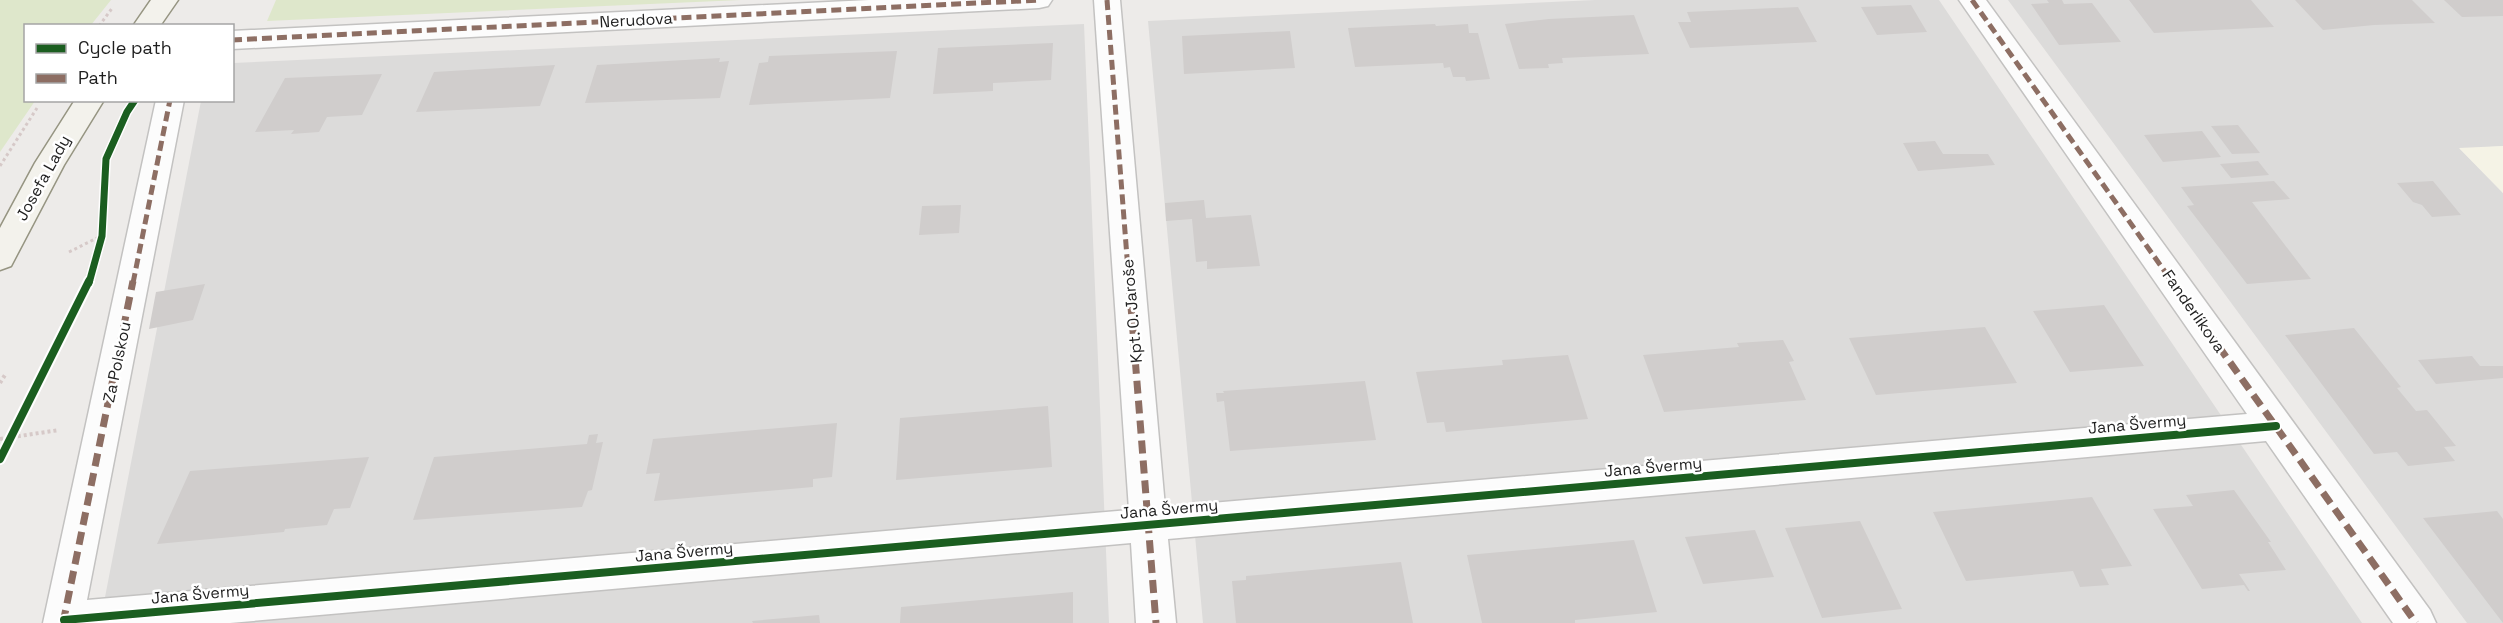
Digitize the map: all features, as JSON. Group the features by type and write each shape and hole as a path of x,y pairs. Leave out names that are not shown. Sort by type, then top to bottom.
{"street":[{"path":"147,24 165,0"},
{"name":"Nerudova","path":"234,40 1039,0"},
{"name":"Kpt. O. Jaroše","path":"1107,0 1156,623"},
{"name":"Fanderlíkova","path":"1972,0 2416,623"},
{"name":"Josefa Lady","path":"0,258 50,164 89,102"},
{"name":"Za Polskou","path":"63,621 170,102"},
{"name":"Jana Švermy","path":"63,621 2276,426"}],"path":[{"path":"100,24 118,0"},
{"path":"0,166 42,102"},
{"path":"100,246 103,225"},
{"path":"0,383 5,375"},
{"path":"0,439 104,423"},
{"path":"5,448 16,427"}],"shaded area":[{"path":"1595,0 1939,0 2362,623 1203,623 1148,21"},
{"path":"2008,0 2503,0 2503,146 2460,149 2503,193 2503,623 2467,623"},
{"path":"1084,24 1109,623 100,623 201,102 234,102 234,63"},
{"path":"2503,146 2503,193 2459,148"}],"green space":[{"path":"0,0 111,0 92,24 24,24 24,102 34,102 0,152"},
{"path":"276,0 741,0 267,21"}],"building":[{"path":"2047,0 2062,0 2064,4 2092,3 2121,42 2059,45 2031,4 2049,3"},
{"path":"2129,0 2251,0 2274,27 2154,33"},
{"path":"2295,0 2412,0 2435,23 2374,25 2323,30"},
{"path":"2444,0 2503,0 2503,16 2462,17"},
{"path":"1911,5 1927,32 1877,35 1861,7"},
{"path":"1798,7 1817,42 1690,48 1678,22 1691,22 1687,12"},
{"path":"1634,15 1649,54 1562,58 1563,63 1548,64 1549,68 1519,69 1505,24 1549,19"},
{"path":"1435,24 1436,26 1468,24 1469,33 1478,33 1490,79 1466,81 1465,77 1453,77 1450,67 1444,68 1443,63 1355,67 1348,28"},
{"path":"1290,31 1295,68 1184,74 1182,36"},
{"path":"1053,43 1051,80 993,83 993,91 933,94 938,48"},
{"path":"897,51 890,98 749,105 759,63 768,62 769,56"},
{"path":"720,58 719,62 729,61 720,98 585,103 597,65"},
{"path":"555,65 540,106 416,112 434,72"},
{"path":"382,74 362,115 327,117 319,132 291,134 294,130 255,132 285,78"},
{"path":"2238,125 2260,153 2232,154 2211,126"},
{"path":"2202,131 2221,157 2163,162 2144,135"},
{"path":"1935,141 1943,154 1988,154 1995,165 1918,171 1903,143"},
{"path":"2258,161 2269,175 2231,178 2220,164"},
{"path":"2274,181 2290,199 2252,202 2311,279 2247,284 2187,206 2194,205 2181,187"},
{"path":"2433,181 2461,215 2432,217 2422,205 2413,202 2397,183"},
{"path":"1204,200 1206,218 1251,215 1260,266 1207,269 1207,261 1196,262 1192,219 1166,221 1165,203"},
{"path":"961,205 959,233 919,235 922,206"},
{"path":"205,284 193,320 149,329 156,292"},
{"path":"2104,305 2144,366 2070,372 2033,311"},
{"path":"1985,327 2017,383 1876,395 1849,338"},
{"path":"2354,328 2401,387 2397,388 2416,411 2427,410 2456,446 2444,447 2455,461 2408,466 2397,452 2374,454 2285,335"},
{"path":"1783,340 1794,361 1789,362 1806,400 1664,412 1643,355 1739,347 1737,343"},
{"path":"1568,355 1588,419 1446,432 1444,422 1427,423 1416,372 1503,365 1502,360"},
{"path":"2472,356 2480,366 2503,366 2503,378 2436,384 2418,360"},
{"path":"1365,381 1376,440 1230,451 1224,401 1217,402 1216,393"},
{"path":"1048,406 1052,467 896,480 900,418"},
{"path":"837,423 832,477 813,479 813,487 654,501 660,473 646,474 653,439"},
{"path":"598,434 596,443 603,442 592,490 588,491 582,507 413,520 434,457 587,444 589,435"},
{"path":"369,457 350,508 334,509 327,525 285,529 284,532 157,544 190,471"},
{"path":"2234,490 2271,542 2268,542 2286,570 2239,574 2250,591 2244,585 2202,589 2153,509 2193,506 2186,495"},
{"path":"2092,497 2132,566 2101,569 2109,585 2080,587 2073,571 1966,581 1933,512"},
{"path":"2497,511 2503,519 2503,623 2423,518"},
{"path":"1860,521 1902,609 1822,618 1785,528"},
{"path":"1755,530 1774,577 1703,584 1685,537"},
{"path":"1634,540 1657,612 1575,620 1575,623 1482,623 1467,555"},
{"path":"1401,562 1413,623 1236,623 1232,581 1246,580 1246,576"},
{"path":"1073,592 1073,623 900,623 901,607"},
{"path":"819,615 820,623 753,623 752,621"}],"marked path":[{"path":"234,40 1039,0"},
{"path":"1107,0 1156,623"},
{"path":"1972,0 2416,623"},
{"path":"63,623 170,102"}],"cycle path":[{"path":"0,459 92,276 102,236 106,159 134,102"},
{"path":"64,620 2276,426"}]}
